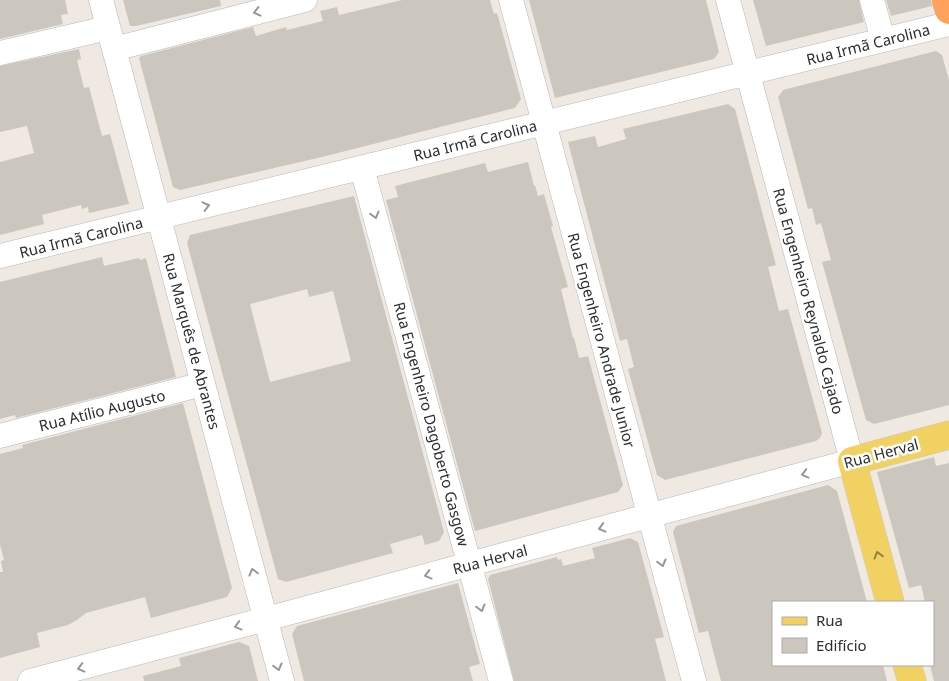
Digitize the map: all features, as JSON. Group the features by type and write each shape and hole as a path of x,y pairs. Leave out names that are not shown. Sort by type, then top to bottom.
{"highway":[{"path":"946,0 949,10"}],"main road":[{"name":"Rua Herval","path":"852,461 949,435"},
{"name":"Rua Engenheiro Reynaldo Cajado","path":"852,461 890,601"},
{"path":"907,666 912,681"}],"street":[{"name":"Rua Marquês de Abrantes","path":"101,0 282,681"},
{"path":"0,53 99,30 112,39 305,0"},
{"name":"Rua Engenheiro Andrade Junior","path":"511,0 694,681"},
{"name":"Rua Engenheiro Reynaldo Cajado","path":"728,0 852,461"},
{"path":"872,0 882,40"},
{"name":"Rua Irmã Carolina","path":"0,256 949,24"},
{"name":"Rua Engenheiro Dagoberto Gasgow","path":"362,168 501,681"},
{"name":"Rua Atílio Augusto","path":"0,436 203,384"},
{"name":"Rua Herval","path":"30,681 852,461"}],"building":[{"path":"0,0 65,0 68,14 61,15 63,24 0,39"},
{"path":"123,0 220,0 221,6 130,26"},
{"path":"402,0 490,0 494,14 497,13 521,99 515,108 326,156 180,190 173,187 139,58 141,56 253,27 256,36 286,27 287,30 323,21 320,11 337,7 339,15"},
{"path":"529,0 706,0 719,52 714,59 555,98"},
{"path":"753,0 859,0 864,22 766,46"},
{"path":"886,0 931,0 932,6 891,16"},
{"path":"79,49 81,59 77,60 84,88 89,87 102,136 110,134 129,204 89,213 88,207 82,209 81,205 42,215 44,224 0,235 0,162 34,153 27,126 0,132 0,66"},
{"path":"936,51 942,55 949,80 949,405 874,424 866,420 822,262 831,260 821,223 816,225 812,208 808,209 778,97 783,90"},
{"path":"728,104 735,109 776,265 768,267 779,311 788,309 822,433 816,441 665,480 657,475 628,369 634,367 627,339 620,341 568,142 595,136 598,147 626,139 623,129"},
{"path":"528,162 538,196 544,194 553,226 551,227 568,287 561,289 573,338 579,358 588,356 623,485 618,492 475,531 386,200 398,197 395,186 485,163 488,172"},
{"path":"354,196 444,532 439,541 425,545 422,535 390,544 393,553 286,582 278,579 187,243 190,235","holes":["307,289 309,297 333,291 351,361 270,382 250,304"]},
{"path":"102,257 104,266 146,258 176,377 16,418 15,415 0,419 0,282"},
{"path":"183,403 232,588 227,597 151,618 145,597 86,613 68,625 37,633 40,647 0,658 0,572 3,572 1,561 4,560 0,545 0,454 23,448 22,445"},
{"path":"934,457 936,466 949,463 949,681 934,681 930,666 934,666 934,601 925,601 921,585 909,588 877,472"},
{"path":"828,485 837,491 867,601 772,601 772,666 883,666 887,681 721,681 708,631 699,633 673,532 676,526"},
{"path":"630,538 638,542 664,637 655,639 666,681 514,681 488,579 490,575 557,557 558,560 561,559 563,566 595,558 592,548"},
{"path":"458,583 480,664 469,667 473,681 304,681 292,634 297,626"},
{"path":"239,642 249,646 258,681 144,681 143,676 181,666 179,658"}]}
